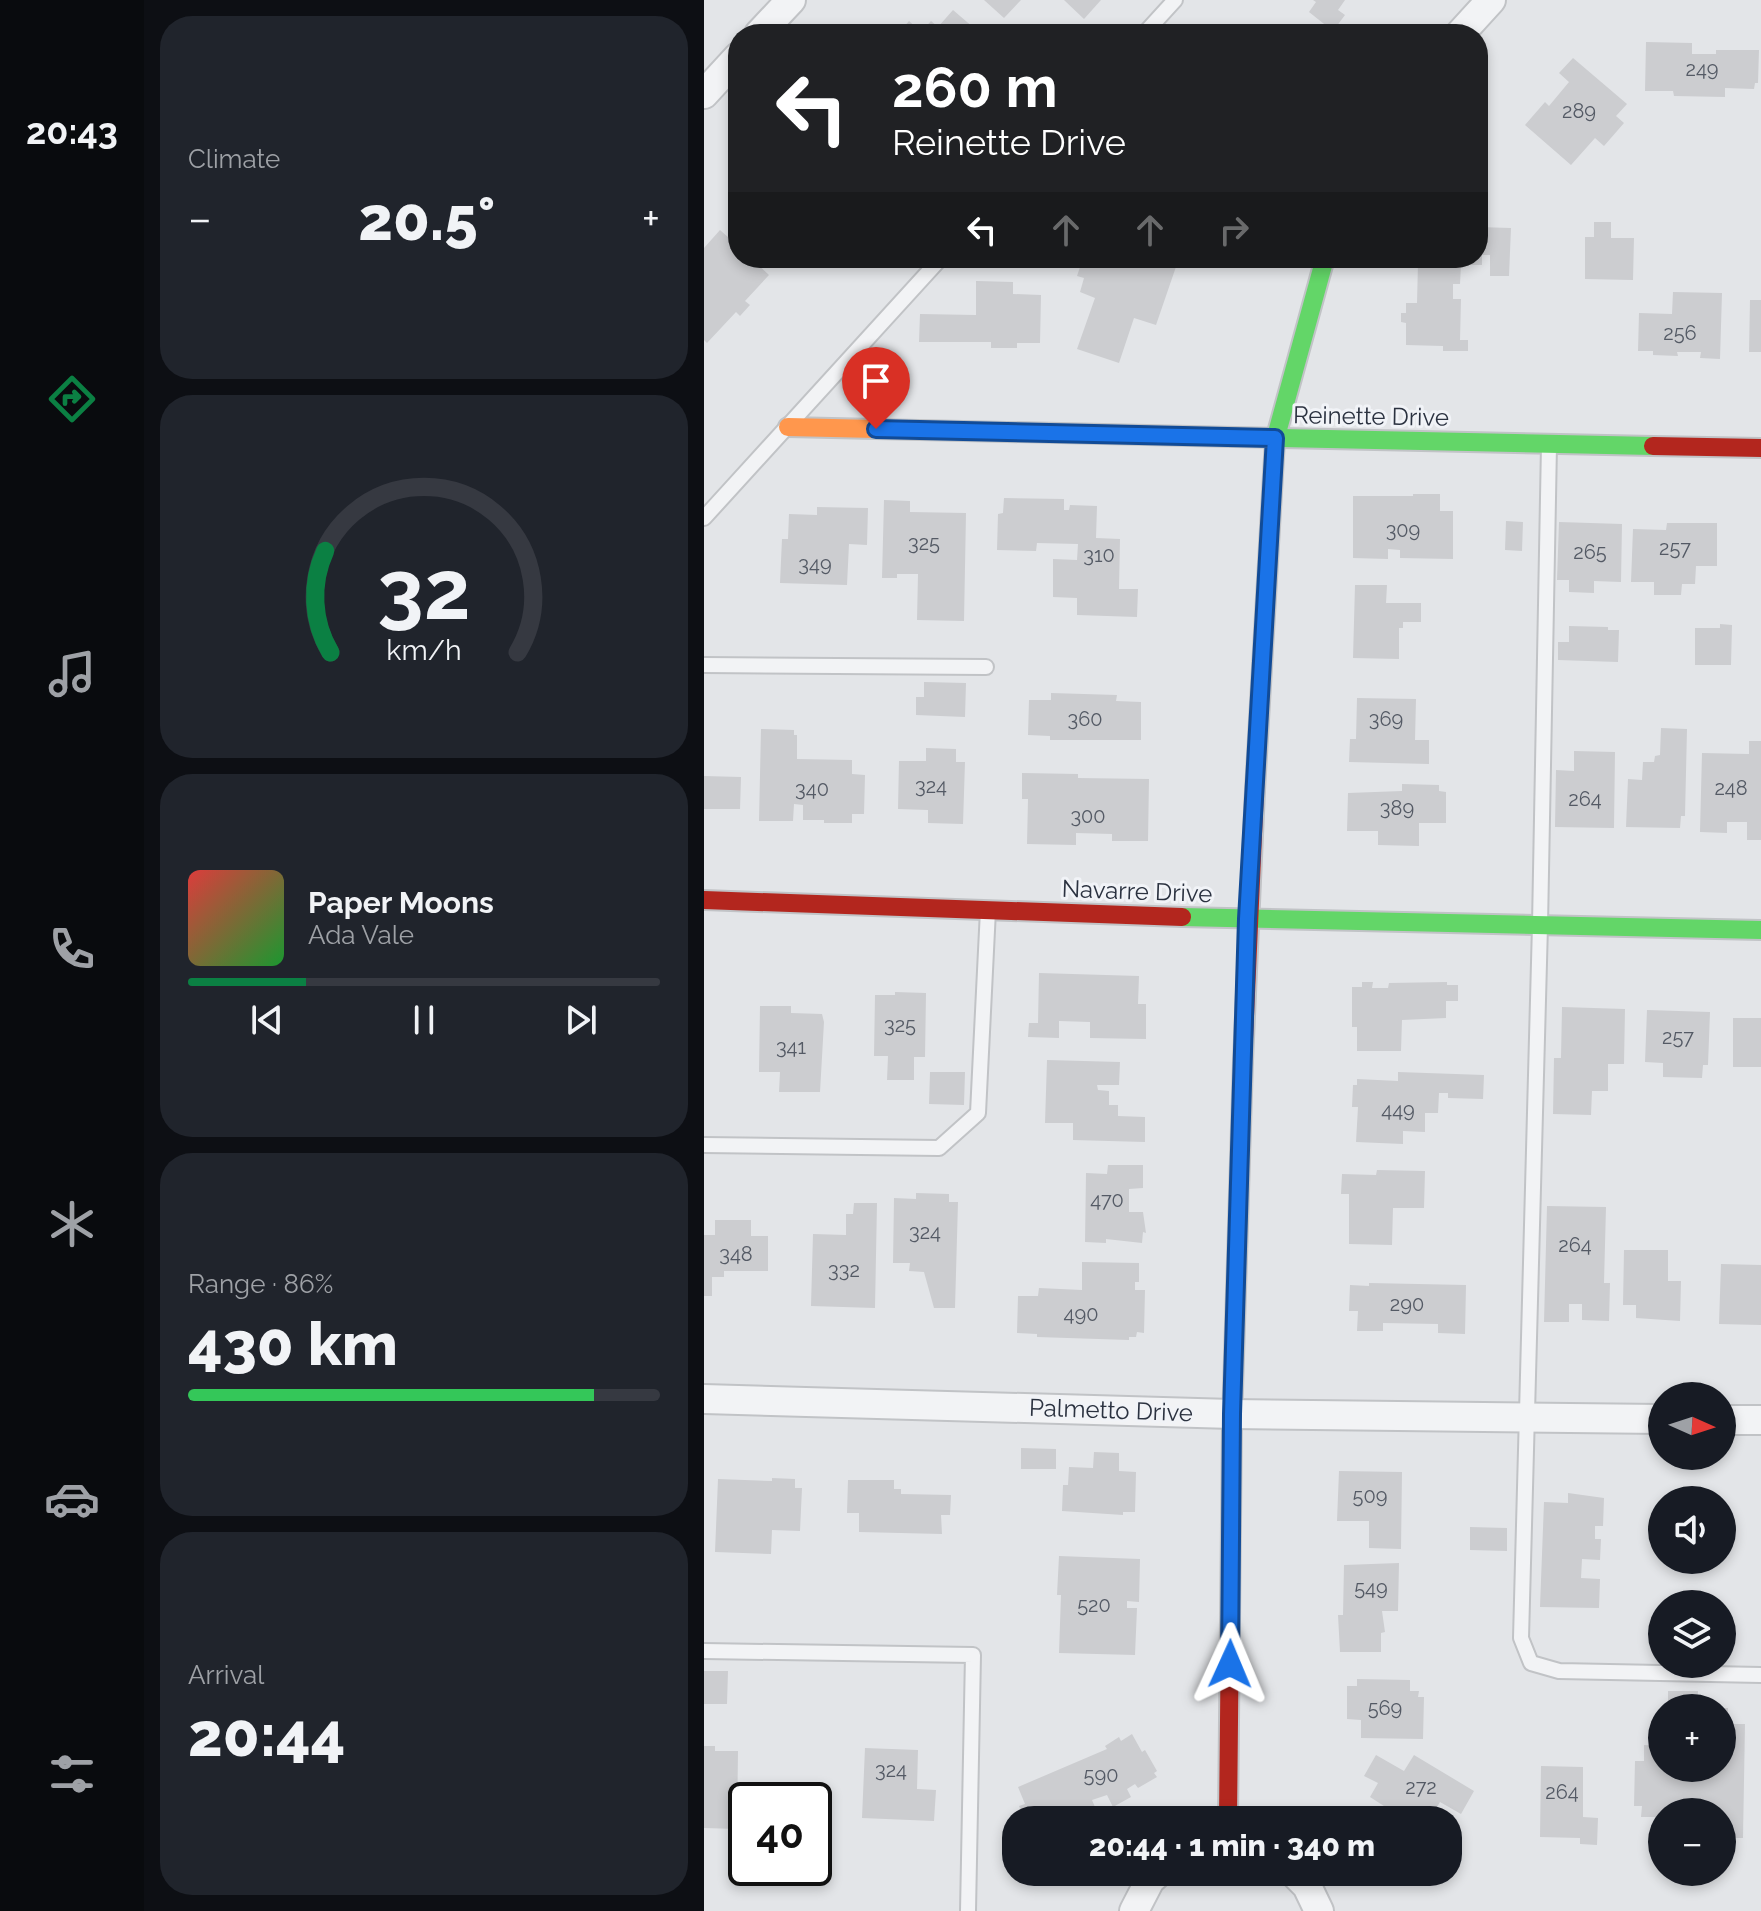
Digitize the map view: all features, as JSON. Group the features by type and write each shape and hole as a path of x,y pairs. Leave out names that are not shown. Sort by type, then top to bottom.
{"street":[{"path":"768,24 791,0"},
{"path":"1469,24 1491,0"},
{"path":"704,94 728,68"},
{"path":"1228,1806 1232,1414 1247,919 1275,438 1320,268"},
{"name":"Reinette Drive","path":"788,427 1761,448"},
{"name":"Navarre Drive","path":"704,900 1247,919 1761,930"},
{"name":"Palmetto Drive","path":"704,1399 1232,1414 1648,1419"},
{"path":"1736,1420 1761,1420"},
{"path":"1134,1911 1147,1886"},
{"path":"1307,1886 1319,1911"}],"lane":[{"path":"1153,24 1175,0"},
{"path":"704,518 932,268"},
{"path":"1549,444 1521,1638 1531,1663 1559,1671 1761,1675"},
{"path":"704,665 986,667"},
{"path":"704,1145 939,1148 978,1113 988,910"},
{"path":"704,1651 973,1655 968,1911"}],"building":[{"path":"984,0 1021,0 1004,18"},
{"path":"1064,0 1101,0 1084,19"},
{"path":"1313,0 1345,0 1338,10 1345,15 1338,24 1324,24 1309,12 1316,2"},
{"path":"953,10 969,24 941,24"},
{"path":"1646,42 1692,43 1692,54 1716,54 1716,50 1759,50 1758,83 1755,83 1754,89 1725,88 1725,97 1674,96 1673,91 1645,91"},
{"path":"1573,58 1627,104 1616,116 1624,123 1604,146 1595,138 1571,165 1525,125 1545,102 1549,106 1569,82 1559,73"},
{"path":"1594,222 1611,222 1611,238 1634,238 1633,280 1585,279 1585,237 1594,237"},
{"path":"1488,227 1511,228 1509,276 1490,276"},
{"path":"720,230 728,237 728,268 762,268 769,275 745,301 750,305 740,316 736,312 707,343 704,340 704,248"},
{"path":"1080,268 1176,268 1156,325 1134,318 1119,363 1077,349 1095,298 1080,292 1084,278 1077,276"},
{"path":"1418,268 1461,268 1460,284 1453,284 1453,299 1461,299 1460,340 1468,340 1468,351 1443,351 1443,346 1406,345 1406,323 1401,322 1401,313 1406,313 1406,303 1417,303"},
{"path":"976,281 1013,282 1013,294 1041,295 1040,343 1017,343 1017,348 991,348 991,342 919,342 920,314 976,315"},
{"path":"1673,292 1722,293 1720,359 1700,358 1701,352 1677,352 1678,356 1638,351 1639,313 1672,314"},
{"path":"1750,300 1761,300 1761,352 1749,352"},
{"path":"1440,494 1440,511 1453,511 1453,559 1400,558 1400,550 1388,549 1388,559 1353,558 1353,496"},
{"path":"1004,498 1064,499 1064,510 1069,510 1070,505 1097,506 1096,538 1120,539 1119,589 1138,589 1137,617 1077,615 1077,598 1053,597 1053,559 1077,560 1078,544 1037,543 1036,551 997,550 998,514 1003,513"},
{"path":"884,500 910,501 910,512 966,513 964,621 917,620 918,574 882,578"},
{"path":"817,507 868,508 867,545 849,544 847,585 780,583 782,539 788,539 789,514 817,515"},
{"path":"1506,521 1523,522 1522,551 1505,550"},
{"path":"1559,522 1622,524 1621,582 1594,581 1594,593 1569,592 1569,580 1557,580"},
{"path":"1667,523 1717,523 1717,566 1696,566 1695,584 1682,584 1681,595 1654,595 1654,582 1631,582 1633,529 1666,530"},
{"path":"1355,585 1387,585 1386,603 1421,603 1421,622 1403,622 1403,628 1399,628 1399,659 1353,658"},
{"path":"1720,624 1732,625 1731,665 1695,665 1695,628 1720,628"},
{"path":"1569,626 1619,630 1618,662 1558,660 1558,642 1569,642"},
{"path":"924,682 966,683 965,717 916,715 916,697 924,697"},
{"path":"1051,693 1117,695 1116,701 1141,702 1141,740 1050,740 1050,736 1028,735 1029,700 1051,700"},
{"path":"1357,698 1416,699 1415,740 1429,740 1429,764 1349,762 1350,739 1356,739"},
{"path":"1661,728 1687,729 1685,816 1681,816 1680,828 1626,827 1628,779 1642,780 1643,762 1654,762 1655,756 1660,755"},
{"path":"761,729 794,730 794,735 797,735 797,759 852,760 852,774 865,775 864,814 852,814 852,823 803,820 803,805 794,804 793,821 759,821"},
{"path":"1749,741 1761,741 1761,840 1747,840 1747,822 1727,822 1727,833 1700,832 1702,753 1749,754"},
{"path":"926,748 956,749 956,762 965,762 963,824 928,823 928,810 898,809 899,761 926,761"},
{"path":"1574,751 1615,752 1614,828 1555,827 1556,770 1574,771"},
{"path":"1022,773 1149,779 1148,841 1112,841 1112,834 1076,833 1076,845 1027,844 1028,799 1022,799"},
{"path":"704,776 741,777 740,809 704,809"},
{"path":"1402,784 1439,785 1439,791 1446,792 1446,823 1419,823 1419,846 1378,845 1378,831 1347,831 1348,793 1402,791"},
{"path":"1039,973 1139,976 1138,1004 1146,1004 1146,1039 1090,1038 1090,1022 1059,1021 1059,1038 1028,1037 1029,1023 1038,1023"},
{"path":"1362,982 1373,982 1372,988 1388,988 1389,983 1447,982 1447,985 1458,985 1458,1001 1446,1001 1446,1018 1402,1020 1401,1051 1357,1051 1357,1027 1352,1027 1352,987 1362,987"},
{"path":"895,992 926,993 925,1057 914,1057 914,1080 887,1080 888,1056 874,1056 875,995 895,995"},
{"path":"760,1006 791,1006 791,1013 822,1014 820,1092 779,1092 780,1072 759,1072"},
{"path":"1562,1007 1625,1009 1624,1064 1608,1064 1608,1091 1592,1091 1591,1115 1553,1114 1554,1058 1561,1058"},
{"path":"1647,1010 1710,1012 1708,1065 1703,1065 1702,1078 1663,1077 1663,1063 1645,1062"},
{"path":"1733,1018 1761,1018 1761,1067 1733,1067"},
{"path":"1047,1060 1120,1062 1119,1085 1097,1085 1098,1090 1109,1091 1109,1105 1118,1105 1118,1116 1145,1117 1145,1142 1073,1140 1073,1123 1045,1123"},
{"path":"930,1072 965,1072 964,1105 929,1104"},
{"path":"1398,1072 1484,1075 1483,1099 1448,1098 1448,1093 1439,1093 1438,1113 1425,1113 1425,1132 1403,1131 1403,1144 1356,1142 1358,1107 1352,1107 1353,1085 1357,1085 1357,1079 1398,1081"},
{"path":"1108,1165 1143,1165 1143,1188 1129,1189 1129,1212 1143,1212 1146,1233 1143,1232 1142,1243 1106,1239 1106,1243 1085,1242 1086,1173 1107,1174"},
{"path":"1377,1170 1425,1171 1424,1208 1393,1208 1392,1245 1349,1244 1349,1194 1341,1194 1342,1174 1376,1175"},
{"path":"916,1193 949,1194 949,1202 958,1202 955,1308 934,1308 924,1272 909,1271 910,1263 893,1263 894,1198 916,1199"},
{"path":"854,1203 877,1203 875,1308 811,1306 813,1234 846,1235 846,1214 853,1214"},
{"path":"1547,1206 1606,1207 1604,1283 1610,1283 1609,1321 1582,1320 1582,1304 1569,1304 1569,1322 1544,1322"},
{"path":"715,1220 751,1220 751,1236 768,1236 768,1271 724,1271 724,1277 712,1277 712,1296 704,1296 704,1235 715,1235"},
{"path":"1624,1250 1668,1250 1668,1281 1681,1281 1680,1321 1636,1318 1636,1305 1623,1305"},
{"path":"1082,1262 1139,1263 1139,1282 1135,1282 1135,1290 1145,1290 1144,1333 1137,1332 1136,1337 1129,1337 1129,1340 1037,1337 1037,1334 1017,1333 1018,1296 1038,1296 1039,1288 1082,1290"},
{"path":"1721,1264 1761,1265 1761,1325 1719,1324"},
{"path":"1369,1283 1466,1285 1465,1334 1438,1333 1438,1324 1383,1323 1383,1331 1357,1331 1358,1311 1349,1311 1350,1285 1369,1286"},
{"path":"1021,1448 1056,1449 1056,1469 1021,1469"},
{"path":"1094,1452 1119,1453 1119,1471 1136,1472 1135,1512 1123,1512 1123,1515 1062,1511 1063,1485 1068,1485 1069,1467 1093,1468"},
{"path":"1339,1471 1402,1472 1401,1549 1369,1548 1369,1521 1337,1521"},
{"path":"772,1478 795,1479 795,1488 802,1488 800,1531 772,1530 771,1554 715,1552 718,1479 772,1481"},
{"path":"848,1480 894,1480 894,1489 901,1489 901,1494 951,1495 950,1515 941,1515 942,1534 859,1532 859,1513 847,1513"},
{"path":"1568,1493 1604,1498 1603,1526 1595,1526 1595,1539 1601,1539 1600,1560 1582,1559 1581,1578 1600,1579 1599,1608 1540,1607 1544,1502 1568,1503"},
{"path":"1470,1527 1507,1528 1507,1551 1470,1550"},
{"path":"1059,1556 1140,1559 1139,1602 1127,1601 1127,1608 1137,1608 1135,1655 1059,1653"},
{"path":"1399,1563 1398,1611 1382,1611 1385,1632 1381,1633 1381,1652 1340,1652 1338,1615 1343,1615 1344,1565"},
{"path":"704,1671 728,1671 727,1704 704,1704"},
{"path":"1357,1679 1410,1680 1410,1691 1419,1691 1418,1697 1424,1697 1423,1739 1361,1738 1361,1720 1347,1719 1347,1686 1357,1686"},
{"path":"1668,1691 1698,1691 1698,1694 1668,1694"},
{"path":"1736,1724 1745,1724 1743,1838 1736,1838 1736,1798 1648,1798 1648,1817 1641,1817 1642,1806 1634,1806 1635,1761 1644,1761 1644,1745 1648,1745 1648,1782 1736,1782"},
{"path":"1132,1734 1157,1771 1154,1773 1157,1777 1138,1788 1135,1784 1127,1789 1131,1797 1115,1806 1107,1795 1092,1800 1094,1806 1019,1806 1025,1804 1018,1787 1107,1749 1105,1746 1119,1737 1121,1741"},
{"path":"704,1746 715,1746 715,1751 738,1751 738,1782 728,1782 728,1829 704,1828"},
{"path":"865,1748 918,1750 917,1789 936,1790 934,1821 862,1818"},
{"path":"1376,1755 1404,1771 1414,1755 1474,1791 1462,1812 1462,1806 1447,1806 1440,1802 1438,1806 1384,1806 1370,1797 1378,1783 1364,1776"},
{"path":"1541,1766 1583,1767 1583,1817 1598,1818 1597,1845 1580,1844 1580,1838 1540,1837"}],"traffic: fast":[{"path":"1275,440 1322,268"},
{"path":"1234,437 1653,446"},
{"path":"1182,917 1761,930"},
{"path":"1232,1423 1243,1061"}],"traffic: slow":[{"path":"788,427 1234,437"},
{"path":"1255,790 1275,440"}],"traffic: jam":[{"path":"1653,446 1761,448"},
{"path":"1243,1061 1255,790"},
{"path":"704,900 1182,917"},
{"path":"1228,1806 1232,1423"}],"route":[{"path":"876,429 1275,438 1247,919 1232,1414 1230,1664"}]}
